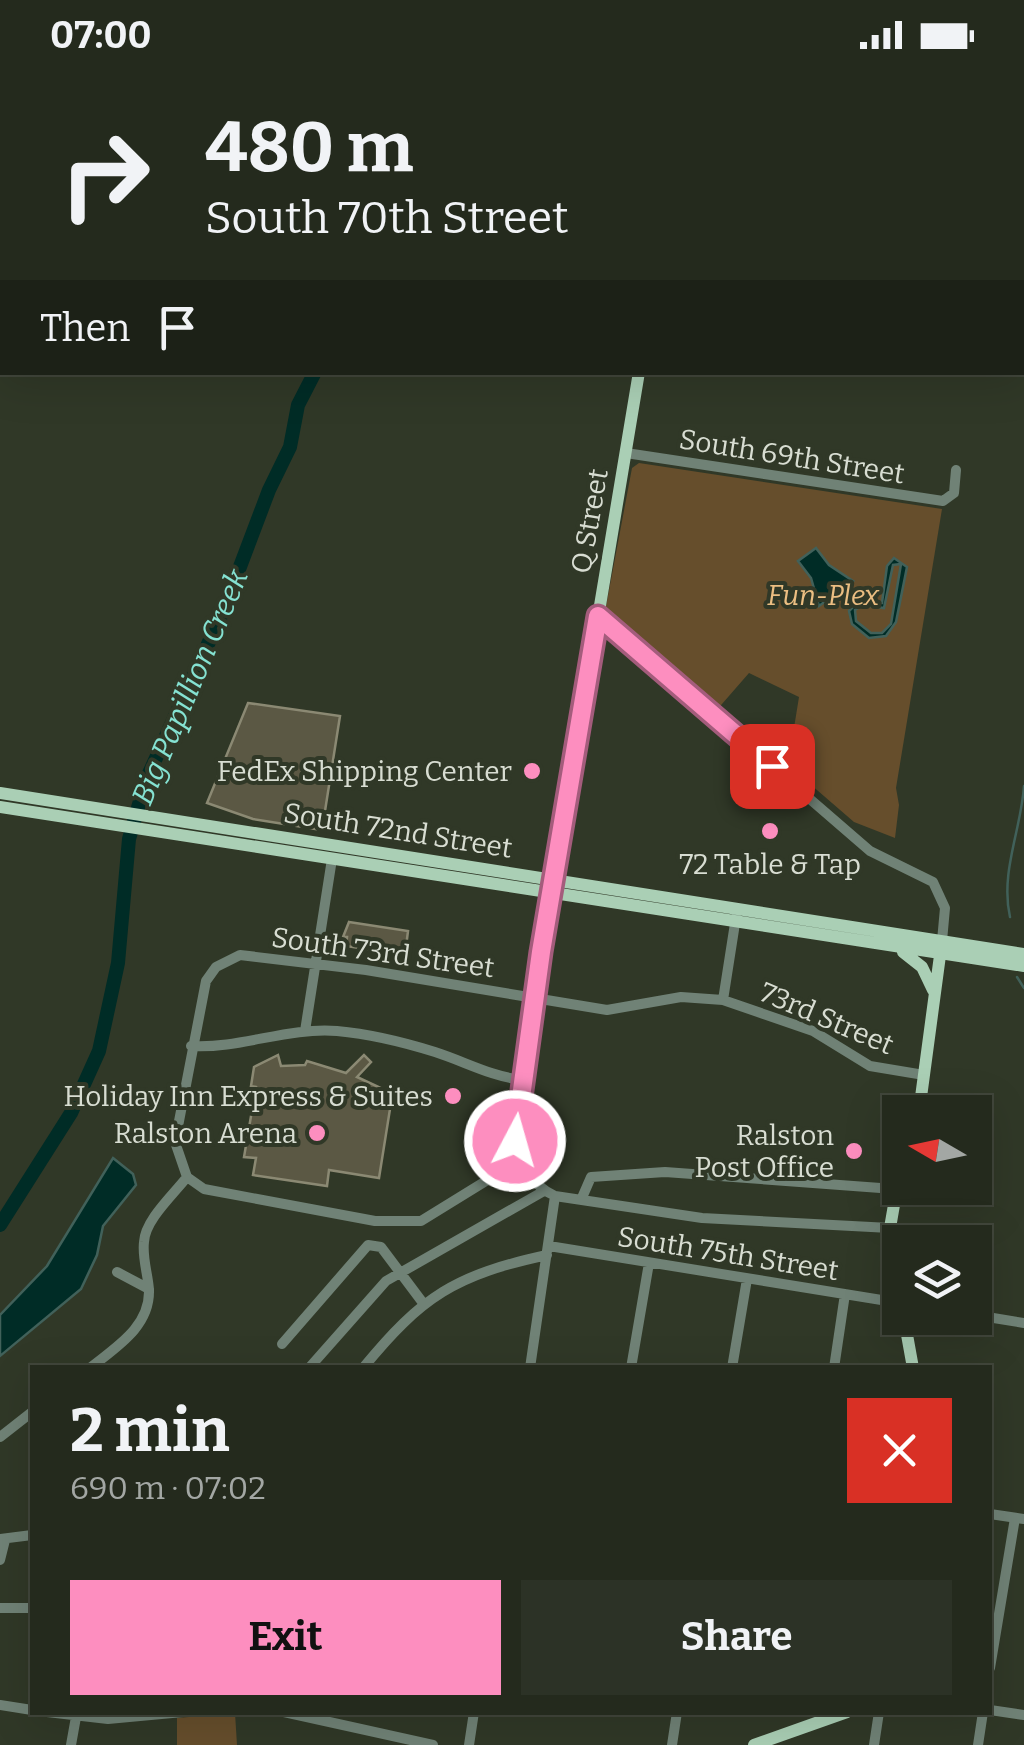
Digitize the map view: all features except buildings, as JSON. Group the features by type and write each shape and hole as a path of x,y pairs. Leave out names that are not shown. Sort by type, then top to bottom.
{"main road":[{"name":"Q Street","path":"552,888 639,375"},
{"name":"South 72nd Street","path":"0,793 102,815 397,856 552,888"},
{"name":"South 72nd Street","path":"0,807 102,815"},
{"name":"South 72nd Street","path":"168,825 332,859 736,916 941,948 1024,966"},
{"path":"332,859 346,855 382,860 397,856"},
{"name":"South 72nd Street","path":"736,916 896,948 1024,954"},
{"path":"896,948 922,968 934,992"},
{"path":"921,1095 941,948"},
{"path":"907,1335 912,1365"},
{"path":"754,1745 839,1715"}],"street":[{"name":"South 69th Street","path":"626,454 942,501 951,498 956,470"},
{"path":"598,616 870,850 934,882 945,908 941,948"},
{"path":"305,1032 332,859"},
{"name":"Q Street","path":"520,1160 515,1135 552,888"},
{"path":"723,1000 736,916"},
{"name":"South 73rd Street","path":"192,1046 206,980 226,960 240,955 534,998"},
{"name":"73rd Street","path":"534,998 622,1010 681,996 723,1000 813,1031 870,1066 924,1075"},
{"path":"522,1080 490,1076 401,1042 333,1030 216,1048 192,1046 175,1142 187,1177 227,1197 375,1221 421,1221 520,1160 550,1193 581,1200 702,1218 882,1228"},
{"path":"581,1200 591,1177 646,1172 882,1188"},
{"path":"94,1365 133,1334 146,1312 149,1289 144,1242 148,1228 187,1177"},
{"path":"530,1365 548,1250 550,1193"},
{"path":"313,1365 374,1292 401,1270 550,1193"},
{"path":"282,1344 368,1245 381,1247 423,1302"},
{"path":"366,1365 423,1302 482,1272 548,1250"},
{"name":"South 75th Street","path":"548,1250 882,1299"},
{"path":"632,1365 649,1263"},
{"path":"117,1272 149,1289"},
{"path":"732,1365 746,1279"},
{"path":"834,1365 845,1294"},
{"path":"992,1318 1024,1323"},
{"path":"0,1438 30,1414"},
{"path":"992,1514 1019,1519 992,1658"},
{"path":"0,1560 2,1540 30,1535"},
{"path":"0,1608 30,1608"},
{"path":"0,1705 30,1710"},
{"path":"992,1710 1024,1715"},
{"path":"64,1715 108,1719 151,1715"},
{"path":"469,1745 474,1715"},
{"path":"672,1745 677,1715"},
{"path":"874,1745 879,1715"},
{"path":"978,1745 983,1715"},
{"path":"321,1716 433,1745"},
{"path":"71,1745 76,1717"},
{"path":"371,1745 373,1732"}],"green space":[{"name":"Fun-Plex","path":"639,463 942,509 896,788 899,805 895,838 854,822 788,765 799,697 749,673 715,712 604,617 632,468"},
{"path":"235,1715 237,1745 177,1745 177,1718"}],"water":[{"path":"816,548 829,565 853,581 819,606 811,578 798,561"},
{"path":"894,558 907,567 896,622 886,636 869,638 852,624 849,611 859,601 882,603 887,566","holes":["901,564 891,624 882,633 871,633 856,621 855,610 863,605 884,608 893,565"]},
{"path":"113,1158 133,1174 136,1185 103,1226 97,1255 81,1289 0,1356 0,1315 47,1266"}],"waterway":[{"name":"Big Papillion Creek","path":"0,1225 71,1113 99,1051 118,963 129,839 146,780 224,609 269,490 290,447 298,405 313,375"},
{"path":"1010,917 1009,868 1024,786"},
{"path":"1017,977 1024,988"}],"place":[{"name":"FedEx Shipping Center","path":"532,771"},
{"name":"72 Table & Tap","path":"770,831"},
{"name":"Holiday Inn Express & Suites","path":"453,1096"},
{"name":"Ralston Arena","path":"317,1133"},
{"name":"Ralston Post Office","path":"854,1151"}],"route":[{"path":"515,1141 541,952 598,616 772,766"}]}
